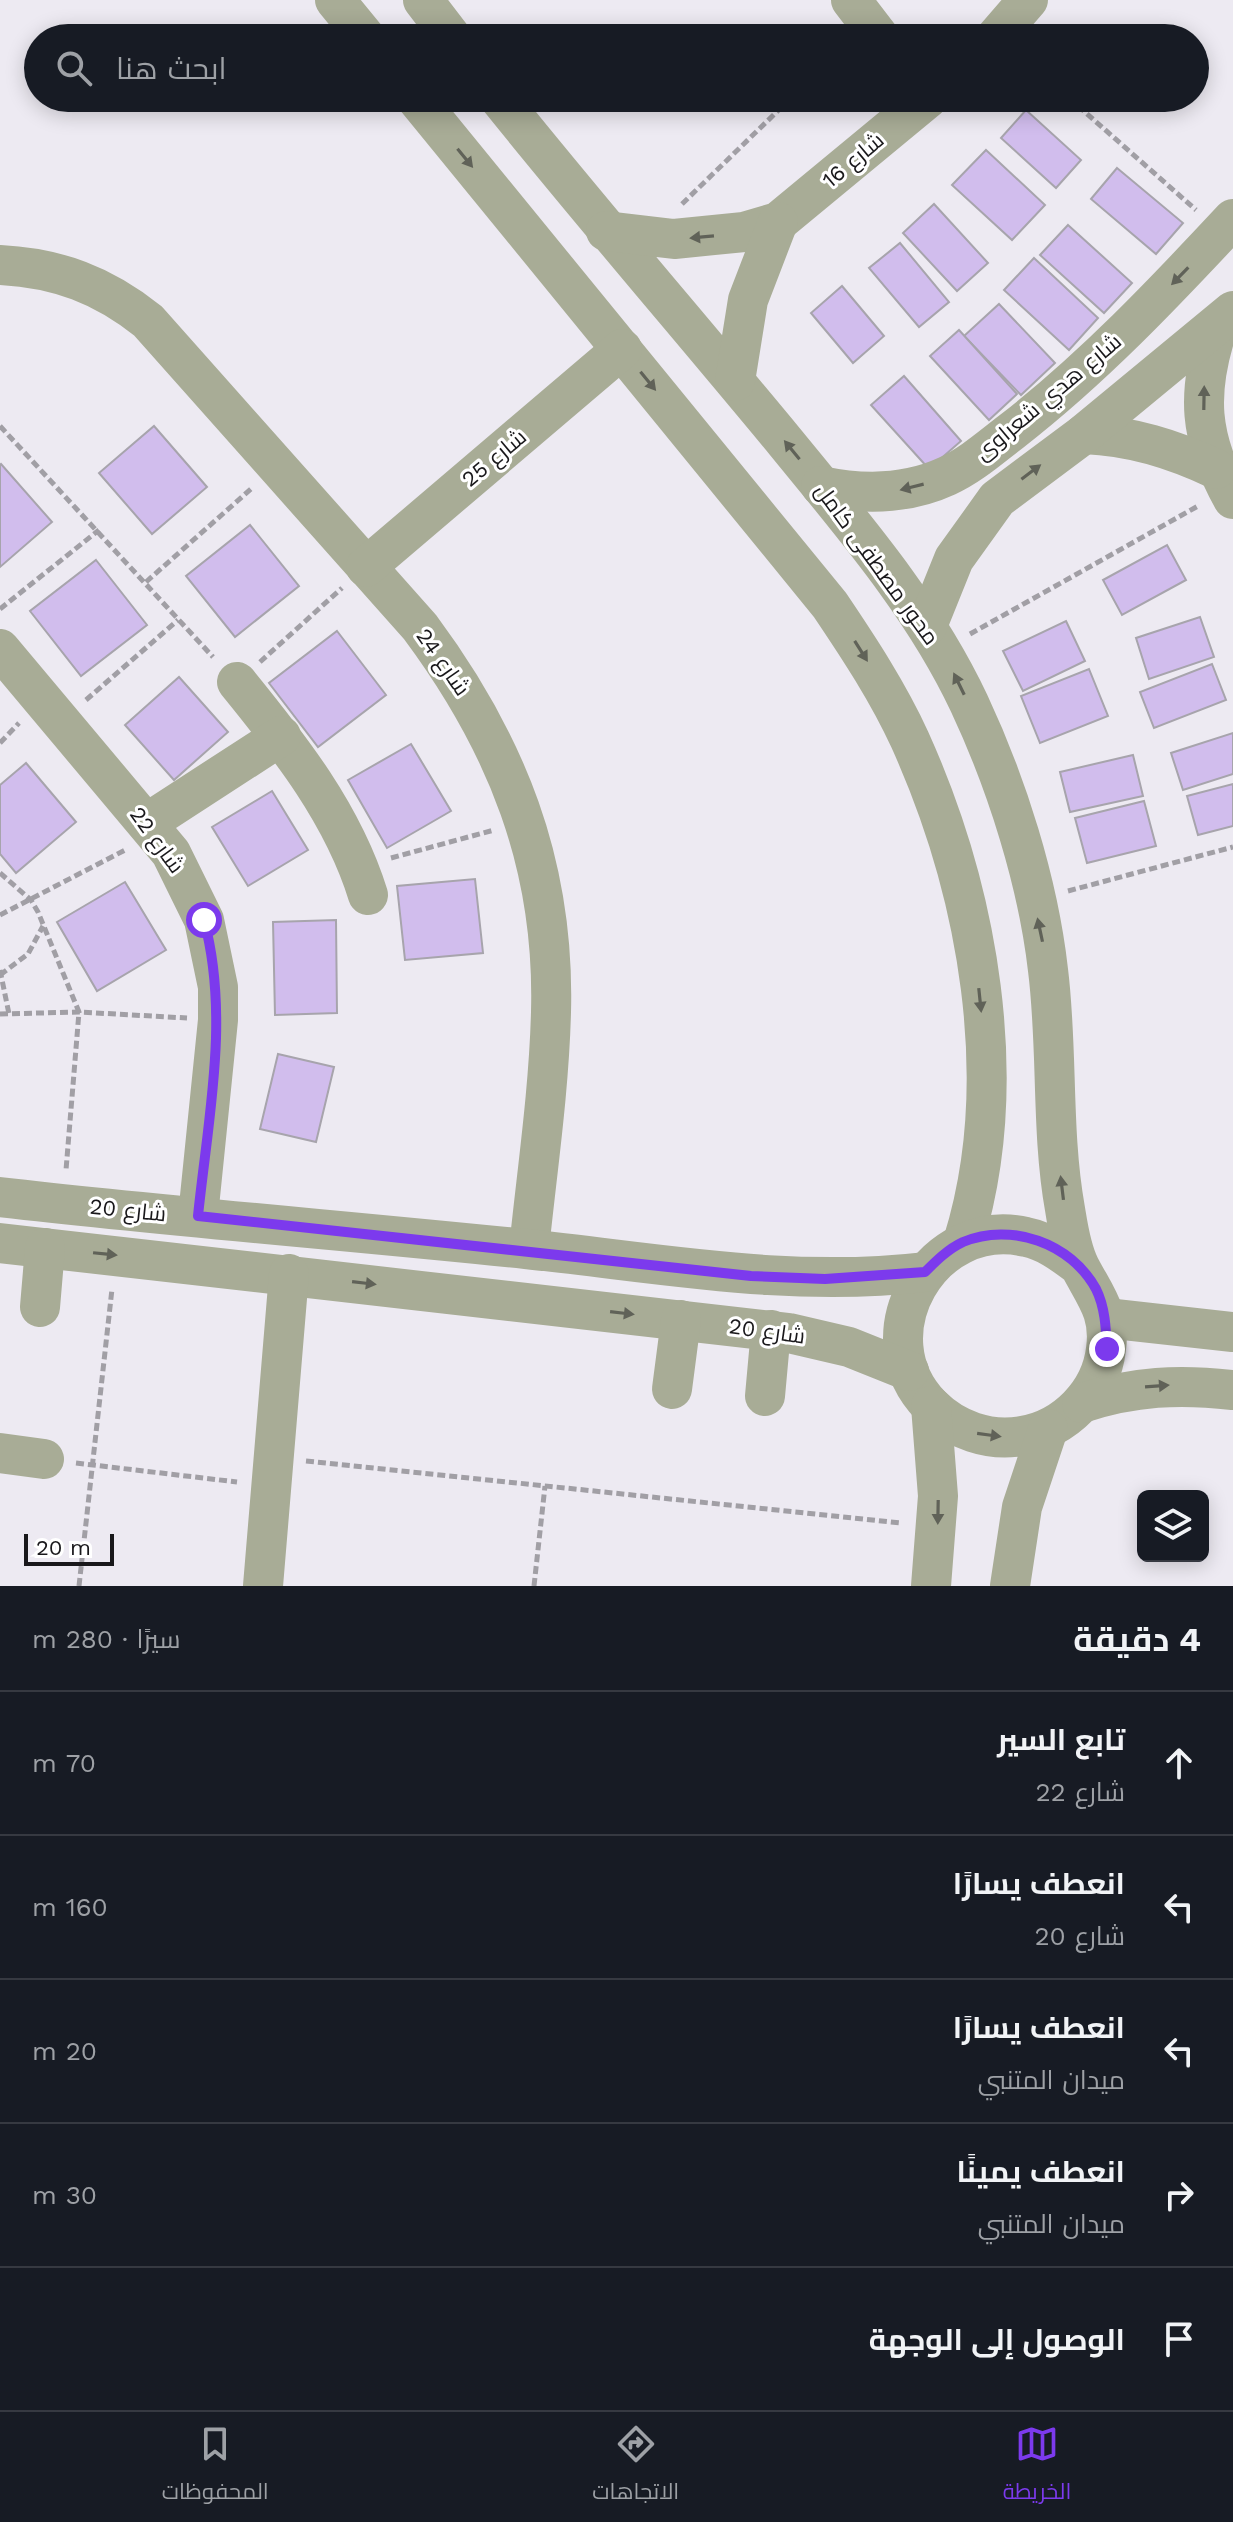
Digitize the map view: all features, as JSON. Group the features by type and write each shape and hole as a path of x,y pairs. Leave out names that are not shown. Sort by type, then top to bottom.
{"street":[{"path":"335,0 355,24"},
{"path":"423,0 441,24"},
{"path":"458,0 460,24"},
{"path":"851,0 869,24"},
{"path":"1007,24 1028,0"},
{"path":"427,112 830,605 861,651 909,739 950,847 966,909 984,1037 985,1131 978,1188 963,1242"},
{"name":"محور مصطفى كامل","path":"510,112 606,231 821,486 934,638 970,706 1005,790 1048,965 1060,1174 1078,1265"},
{"name":"شارع 16","path":"606,231 647,238 709,237 778,222 911,112"},
{"name":"شارع 16","path":"735,381 748,300 778,222"},
{"name":"شارع هدي شعراوى","path":"821,486 872,493 898,491 947,476 970,463 1084,371 1227,226"},
{"name":"شارع 24","path":"0,265 65,274 123,301 148,321 420,627 454,674 495,747 526,822 546,923 551,1013 529,1249"},
{"path":"1225,319 1204,375 1203,399 1204,423 1225,486"},
{"name":"شارع هدي شعراوى","path":"934,638 954,559 997,499 1084,434 1225,319"},
{"name":"شارع 25","path":"366,567 622,349"},
{"path":"1084,434 1116,435 1150,443 1225,486"},
{"path":"970,463 997,499"},
{"path":"830,605 882,565"},
{"name":"شارع 22","path":"0,649 152,828 190,885 204,920 218,987 218,1020 198,1216"},
{"path":"237,682 281,736 330,810 364,881"},
{"path":"152,828 281,736"},
{"path":"7,1198 18,1245 40,1307"},
{"name":"شارع 20","path":"7,1198 529,1249 792,1279 925,1272"},
{"path":"993,1235 1024,1236 1053,1246 1078,1265 1096,1289 1106,1318 1107,1349 1099,1378 1082,1403 1048,1429 1024,1436 973,1433 951,1422 931,1406 909,1371 903,1346 904,1319 911,1294 925,1272 942,1255 963,1242 993,1235"},
{"name":"شارع 20","path":"18,1245 771,1330 849,1347 909,1371"},
{"path":"263,1586 289,1274"},
{"path":"1106,1318 1233,1332"},
{"path":"672,1389 681,1320"},
{"path":"765,1396 771,1330"},
{"path":"1082,1403 1138,1388 1167,1385 1233,1390"},
{"path":"931,1406 938,1527 931,1586"},
{"path":"1012,1584 1022,1507 1048,1429"},
{"path":"0,1453 44,1459"}],"path":[{"path":"647,238 777,112"},
{"path":"1086,112 1227,226"},
{"path":"0,426 237,682 366,567"},
{"path":"146,582 277,466"},
{"path":"934,638 1225,486"},
{"path":"0,609 99,530"},
{"path":"61,722 178,620"},
{"path":"364,881 526,822"},
{"path":"0,915 152,828"},
{"path":"1034,899 1233,847"},
{"path":"0,873 31,900 79,1012 63,1203"},
{"path":"9,1014 0,973 28,954 43,924"},
{"path":"0,1014 79,1012 218,1020"},
{"path":"79,1586 117,1256"},
{"path":"44,1459 91,1465 545,1486 938,1527"},
{"path":"534,1586 545,1486"}],"building":[{"path":"1024,112 1028,112 1081,160 1056,188 1001,138"},
{"path":"986,150 1045,205 1012,240 952,185"},
{"path":"1117,168 1183,223 1156,254 1091,199"},
{"path":"934,204 988,263 957,291 903,233"},
{"path":"1068,225 1132,283 1104,313 1040,255"},
{"path":"900,243 949,302 919,327 869,268"},
{"path":"1034,258 1098,318 1069,350 1004,290"},
{"path":"842,286 884,336 853,363 811,313"},
{"path":"999,304 1055,363 1021,395 964,336"},
{"path":"959,330 1017,394 989,420 930,356"},
{"path":"904,376 961,441 929,469 871,405"},
{"path":"154,426 207,487 152,534 99,473"},
{"path":"0,465 52,522 0,567"},
{"path":"250,525 299,586 235,637 186,576"},
{"path":"1167,545 1186,580 1122,615 1103,580"},
{"path":"96,560 147,625 81,676 30,611"},
{"path":"1200,617 1214,657 1149,679 1136,638"},
{"path":"1066,621 1085,661 1023,691 1003,651"},
{"path":"337,631 386,695 318,747 269,683"},
{"path":"1212,664 1226,700 1154,728 1140,692"},
{"path":"1089,669 1108,716 1040,743 1021,696"},
{"path":"179,677 228,732 174,780 125,725"},
{"path":"1233,733 1233,774 1183,790 1171,753"},
{"path":"411,744 451,811 387,848 348,780"},
{"path":"1133,755 1143,796 1070,812 1060,772"},
{"path":"26,763 76,822 16,873 0,854 0,785"},
{"path":"1233,784 1233,826 1198,835 1187,796"},
{"path":"272,791 308,850 248,886 212,827"},
{"path":"1144,801 1156,846 1087,863 1075,818"},
{"path":"475,879 483,953 405,960 397,886"},
{"path":"125,882 166,950 97,991 57,922"},
{"path":"336,920 337,1013 275,1015 273,922"},
{"path":"278,1054 334,1067 316,1142 260,1129"}],"route":[{"path":"204,920 218,987 218,1020 198,1216 792,1279 859,1278 925,1272 942,1255 963,1242 993,1235 1024,1236 1053,1246 1078,1265 1096,1289 1106,1318 1107,1349"}]}
